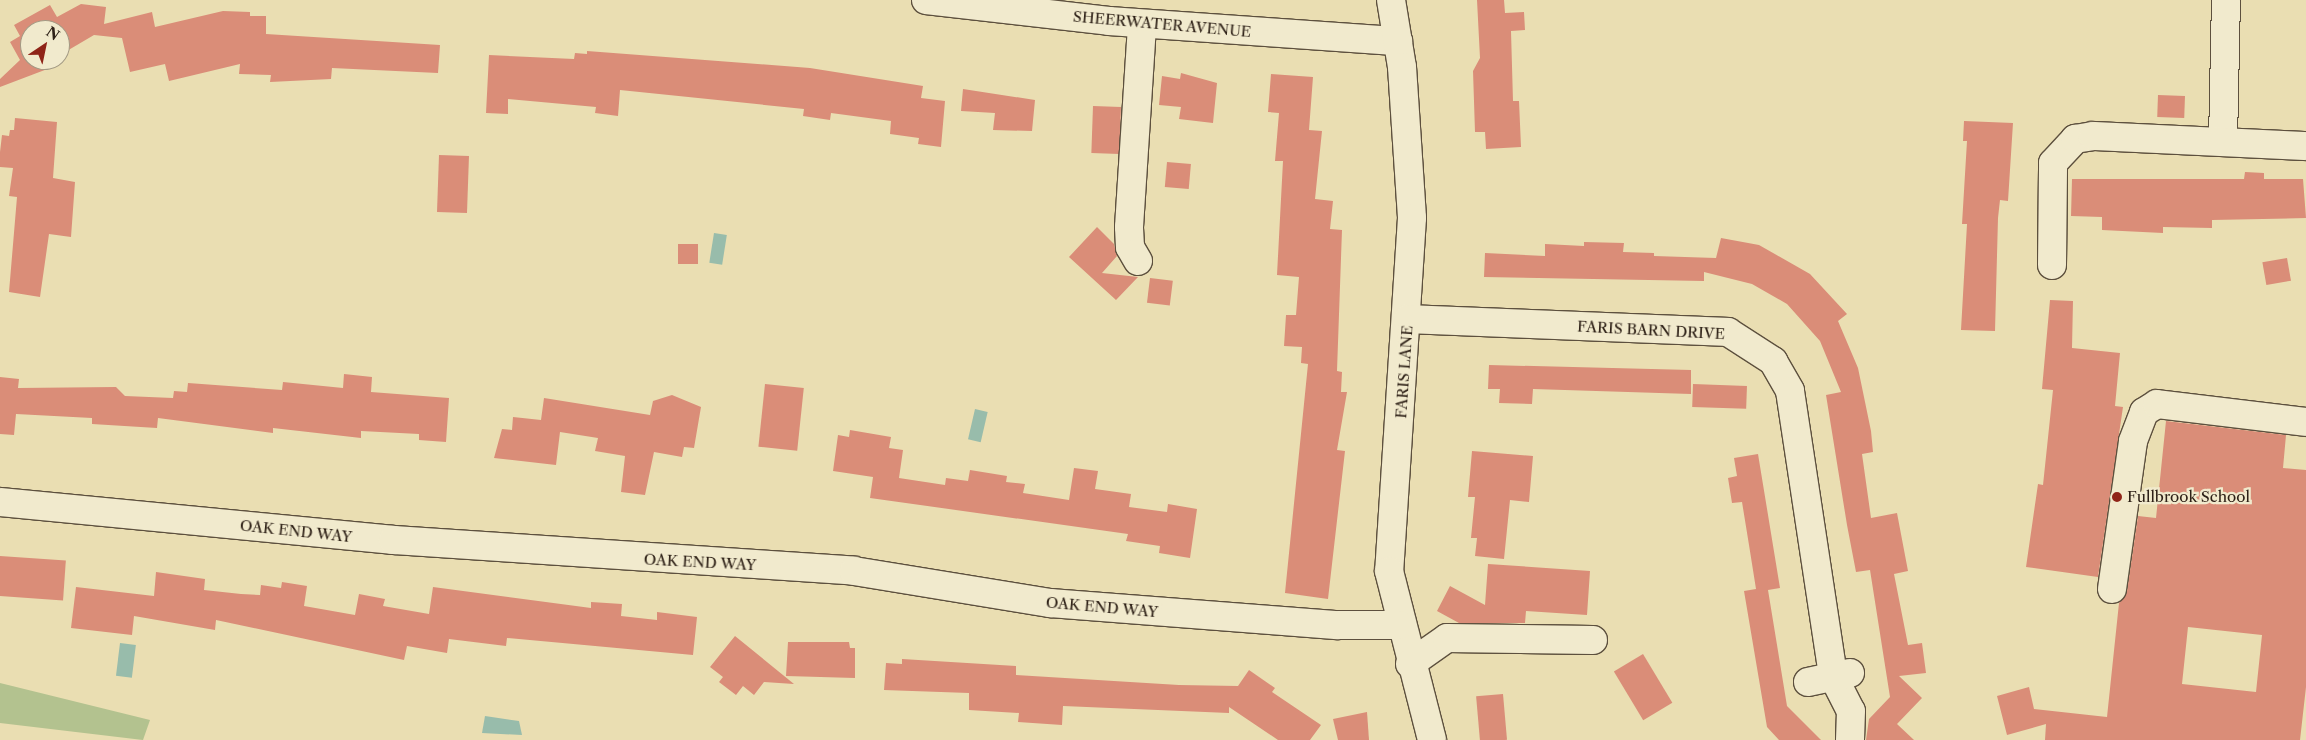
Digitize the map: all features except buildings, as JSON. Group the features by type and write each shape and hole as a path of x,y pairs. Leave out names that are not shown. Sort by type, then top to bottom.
{"street":[{"name":"SHEERWATER AVENUE","path":"926,0 1142,24 1398,41"},
{"name":"FARIS LANE","path":"1391,0 1398,41 1412,218 1408,320 1389,571 1399,625 1432,740"},
{"path":"2223,141 2226,0"},
{"path":"1138,261 1130,247 1129,227 1142,24"},
{"path":"2051,265 2053,164 2075,139 2093,136 2306,146"},
{"name":"FARIS BARN DRIVE","path":"1408,320 1728,332 1773,361 1790,390 1831,677 1851,711 1850,740"},
{"path":"2112,589 2133,441 2144,412 2157,404 2306,422"},
{"name":"OAK END WAY","path":"0,502 393,540 854,571 1050,603 1338,625 1399,625"},
{"path":"1410,664 1447,638 1594,640"}],"green space":[{"path":"0,683 150,720 143,740 0,723"}],"shaded area":[{"path":"714,233 727,235 722,265 709,263"},
{"path":"975,409 988,412 981,442 968,439"},
{"path":"120,643 136,645 132,678 116,676"},
{"path":"485,716 519,721 522,735 482,733"}],"place":[{"name":"Fullbrook School","path":"2117,497"}]}
